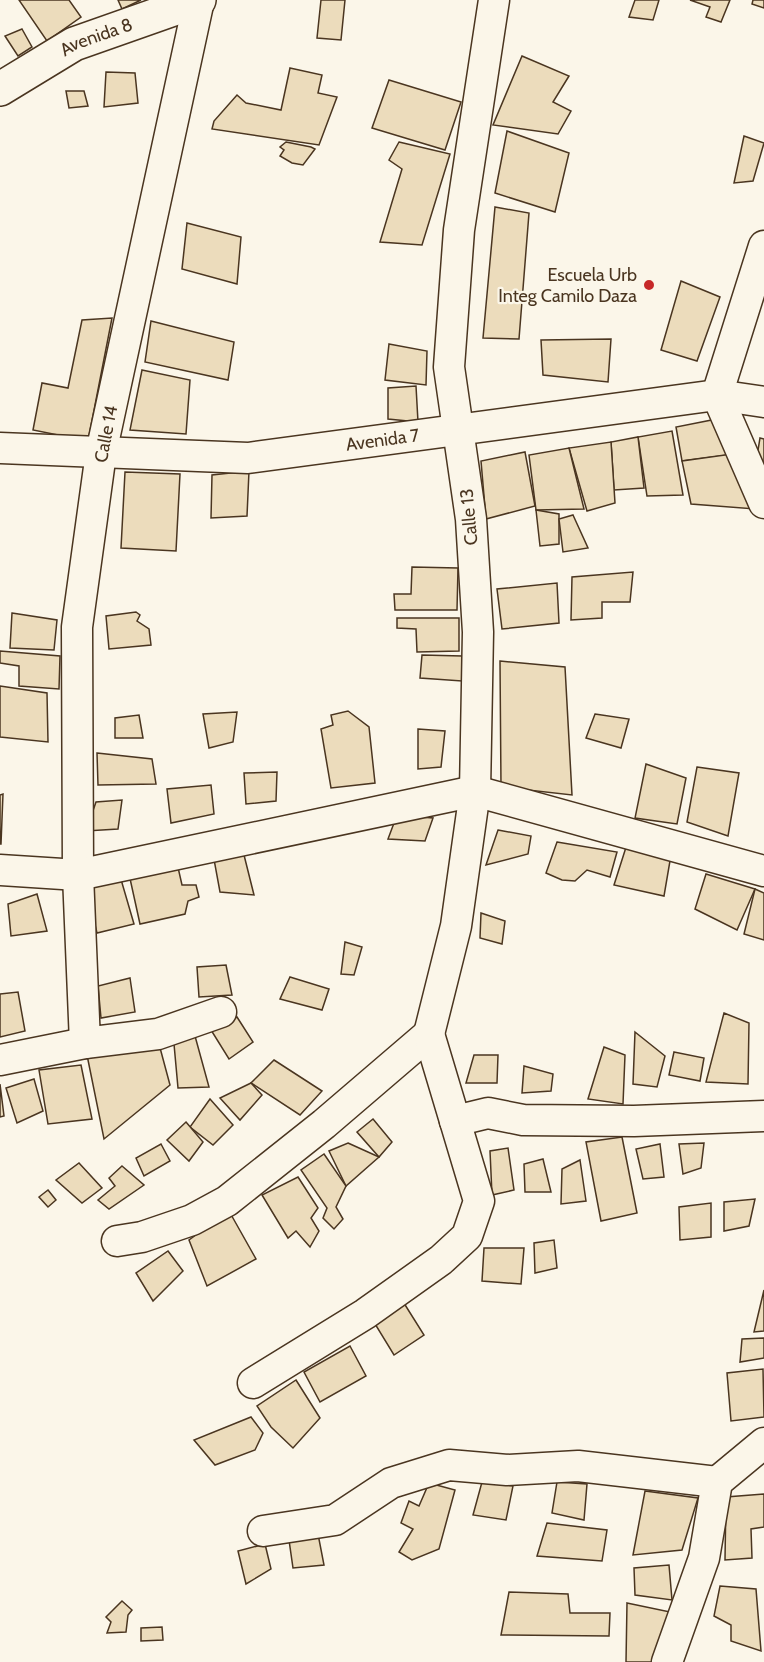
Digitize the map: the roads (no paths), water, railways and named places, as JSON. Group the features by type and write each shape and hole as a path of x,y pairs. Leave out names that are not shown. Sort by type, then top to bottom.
{"street":[{"name":"Avenida 8","path":"0,88 74,44 199,0"},
{"name":"Calle 14","path":"85,1043 78,875 77,627 101,453 199,0"},
{"name":"Calle 13","path":"429,1034 456,926 476,791 478,632 471,519 460,431 449,368 459,230 494,0"},
{"path":"764,246 717,395 764,504"},
{"name":"Avenida 7","path":"0,448 248,458 717,395 764,402"},
{"path":"0,870 78,875 476,791 764,871"},
{"path":"0,1060 85,1043 158,1034 221,1012"},
{"path":"117,1241 142,1237 192,1220 227,1201 324,1124 429,1034 479,1201 467,1236 441,1260 365,1314 253,1383"},
{"path":"455,1121 488,1113 523,1120 764,1116"},
{"path":"667,1662 704,1558 717,1482 764,1443"},
{"path":"263,1530 335,1520 391,1483 449,1466 507,1470 578,1466 717,1482"}],"place":[{"name":"Escuela Urb Integ Camilo Daza","path":"649,285"}]}
